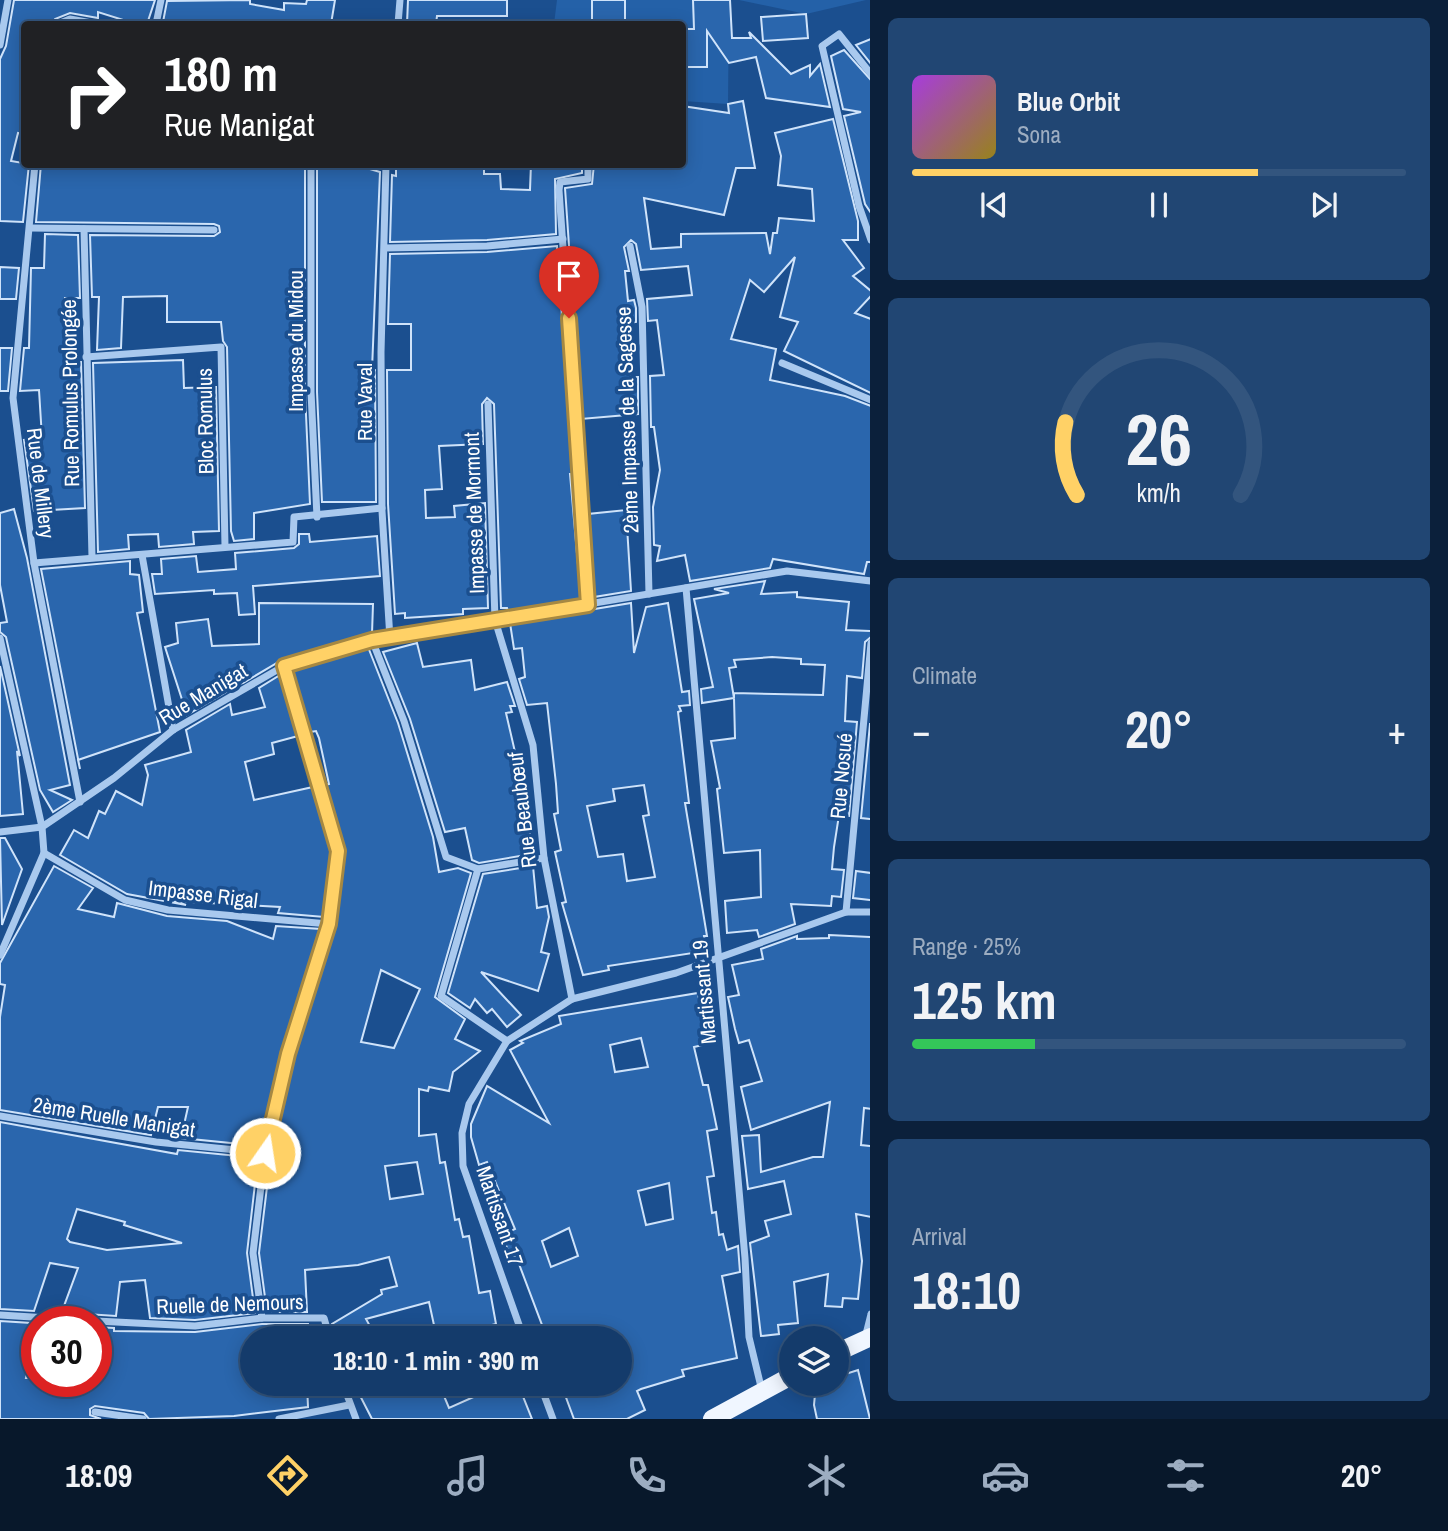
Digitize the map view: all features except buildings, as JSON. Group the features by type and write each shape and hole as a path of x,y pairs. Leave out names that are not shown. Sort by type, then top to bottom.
{"main road":[{"path":"849,1347 868,1338"},
{"path":"712,1419 779,1382"}],"street":[{"path":"0,46 8,0"},
{"path":"157,21 161,0"},
{"path":"398,21 400,0"},
{"path":"870,74 839,34 822,46 859,206 870,240"},
{"name":"Rue de Millery","path":"35,168 13,397 34,563 80,802"},
{"name":"Impasse du Midou","path":"311,168 311,392 317,517"},
{"name":"Rue Vaval","path":"386,168 382,508 390,639"},
{"path":"588,168 588,179 560,183 588,605"},
{"path":"30,228 214,230"},
{"name":"Rue Romulus Prolongée","path":"84,229 92,557"},
{"path":"385,248 487,246 563,239"},
{"name":"2ème Impasse de la Sagesse","path":"630,246 642,307 649,594"},
{"name":"Bloc Romulus","path":"86,357 221,347 225,547"},
{"path":"782,363 870,400"},
{"name":"Impasse de Mormont","path":"488,404 495,621"},
{"path":"34,563 293,542 294,517 317,517 382,508"},
{"path":"142,555 173,730"},
{"name":"Rue Manigat","path":"43,827 173,730 284,666 372,640 787,571 870,581"},
{"name":"Martissant 19","path":"686,588 749,1337 762,1391"},
{"name":"Rue Beaubœuf","path":"495,621 533,745 544,858 572,999"},
{"path":"0,638 43,827 44,853 0,955"},
{"path":"372,640 404,722 446,857 478,869 544,858"},
{"name":"Rue Nosué","path":"846,912 870,643"},
{"path":"262,1318 253,1253 265,1153 288,1054 329,924 338,851 284,666"},
{"path":"0,832 43,827"},
{"name":"Impasse Rigal","path":"44,853 125,900 168,910 329,924"},
{"path":"478,869 441,996 507,1041"},
{"name":"Martissant 17","path":"519,1326 463,1166 461,1133 469,1104 507,1041 572,999 676,973 846,912 870,912"},
{"name":"2ème Ruelle Manigat","path":"0,1116 156,1142 265,1153"},
{"path":"868,1338 870,1314"},
{"name":"Ruelle de Nemours","path":"0,1315 21,1316"},
{"name":"Ruelle de Nemours","path":"112,1322 195,1326 262,1318 324,1318 326,1326"},
{"path":"346,1396 356,1419"},
{"path":"544,1396 553,1419"},
{"path":"279,1419 349,1405"},
{"path":"95,1412 143,1419"}],"shaded area":[{"path":"557,0 729,0 728,104 686,101 686,21 554,21"},
{"path":"739,0 866,0 806,14"}],"route":[{"path":"265,1153 288,1054 329,924 338,851 284,666 372,640 588,605 569,318"}]}
